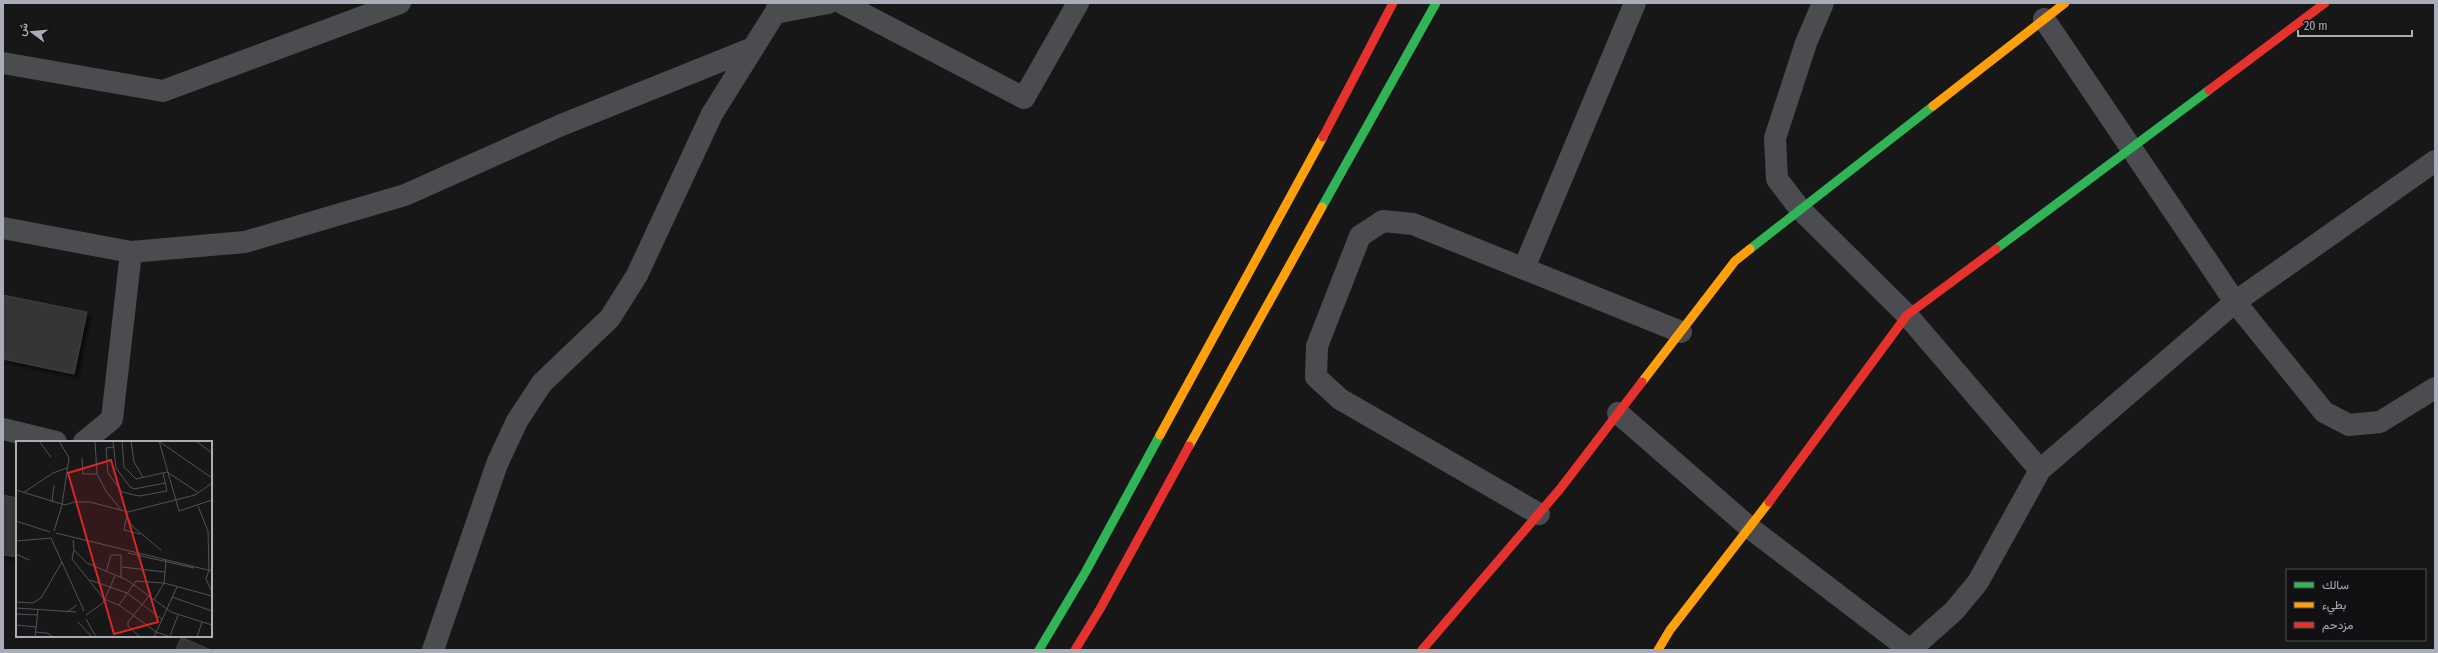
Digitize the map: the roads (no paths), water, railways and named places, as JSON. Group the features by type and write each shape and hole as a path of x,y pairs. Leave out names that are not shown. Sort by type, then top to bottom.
{"street":[{"path":"3,63 163,90 400,3"},
{"path":"433,650 497,464 516,421 542,383 610,318 637,275 712,114 777,8 828,3"},
{"path":"842,3 1024,98 1078,3"},
{"path":"1039,650 1090,564 1327,130 1393,3"},
{"path":"1075,650 1100,609 1246,342 1436,3"},
{"path":"1524,268 1635,3"},
{"path":"1823,3 1806,43 1775,138 1777,178 1800,209 1907,315 2040,470"},
{"path":"1422,650 1539,514 1735,261 2065,3"},
{"path":"1658,650 1670,630 1750,528 1907,315 2325,3"},
{"path":"2044,19 2234,302 2324,412 2349,425 2380,422 2435,388"},
{"path":"3,228 131,252 245,242 405,195 559,126 753,48"},
{"path":"1618,413 1750,528 1910,650 1954,611 1978,582 2040,470 2234,302 2435,162"},
{"path":"1539,514 1340,399 1316,377 1317,346 1360,236 1383,221 1413,224 1680,332"},
{"path":"85,441 112,419 131,252"},
{"path":"3,429 52,441"}]}
